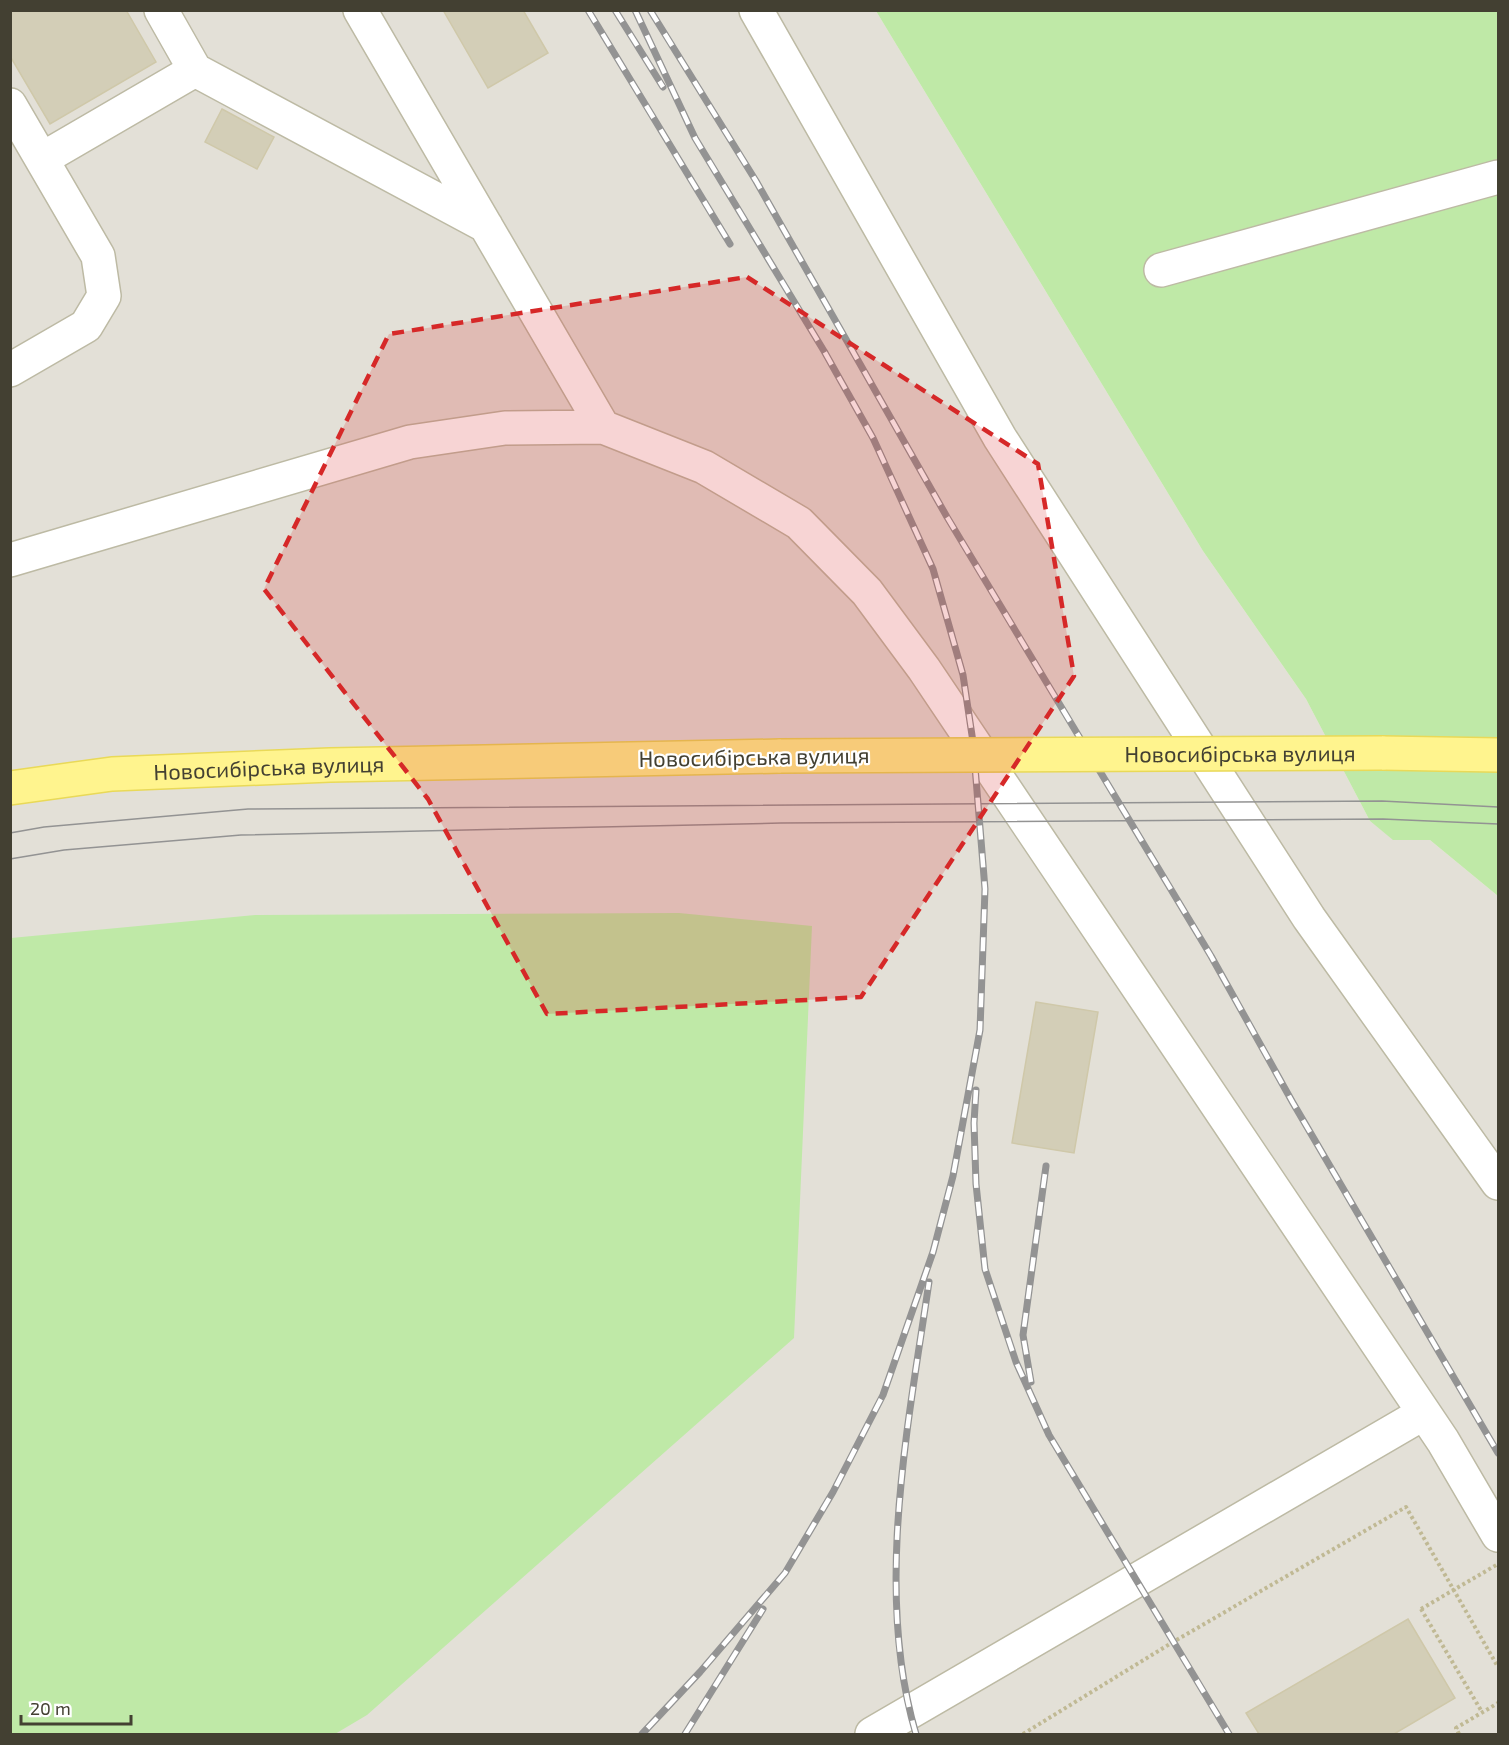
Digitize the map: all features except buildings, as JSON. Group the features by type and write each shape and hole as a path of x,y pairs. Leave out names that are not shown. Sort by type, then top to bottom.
{"main road":[{"name":"Новосибірська вулиця","path":"10,788 112,774 330,765 781,756 1498,754"}],"lane":[{"path":"161,10 195,70 486,226"},
{"path":"360,10 603,428"},
{"path":"756,10 1000,438 1309,918 1498,1183"},
{"path":"42,159 195,70"},
{"path":"10,105 98,256 104,296 86,326 10,370"},
{"path":"1161,270 1498,177"},
{"path":"10,560 410,442 505,428 603,428 704,467 799,523 867,592 924,669 1424,1413 1498,1535"},
{"path":"872,1734 1424,1413"}],"path":[{"path":"1023,1734 1173,1642 1406,1507 1498,1666"},
{"path":"1482,1712 1421,1609 1498,1564"},
{"path":"1460,1734 1456,1728 1498,1702"}],"highlighted area":[{"path":"747,277 1038,464 1074,676 861,997 547,1014 428,799 264,589 389,334"}],"shaded area":[{"path":"11,11 876,11 1203,551 1306,699 1370,821 1394,840 1430,840 1498,896 1498,1734 11,1734"}],"green space":[{"path":"876,11 1498,11 1498,896 1430,840 1393,840 1370,821 1306,699 1203,551"},
{"path":"679,913 812,926 794,1338 367,1715 335,1734 11,1734 11,938 255,915"}],"tram line":[{"path":"10,833 44,827 248,809 1382,801 1498,807"},
{"path":"10,859 64,850 241,835 781,823 1383,819 1498,824"}],"railway":[{"path":"588,10 730,244"},
{"path":"615,10 663,87"},
{"path":"635,10 695,138 824,351 873,438 933,569 963,675 973,742 985,889 980,1030 953,1176 933,1252 883,1395 833,1492 785,1573 700,1672 642,1734"},
{"path":"650,10 756,181 947,517 1211,956 1293,1103 1498,1453"},
{"path":"976,1090 974,1123 976,1184 985,1269 1016,1362 1049,1435 1229,1734"},
{"path":"1031,1382 1023,1335 1046,1166"},
{"path":"916,1734 904,1680 897,1624 896,1567 905,1451 929,1282"},
{"path":"685,1734 763,1609"}]}
